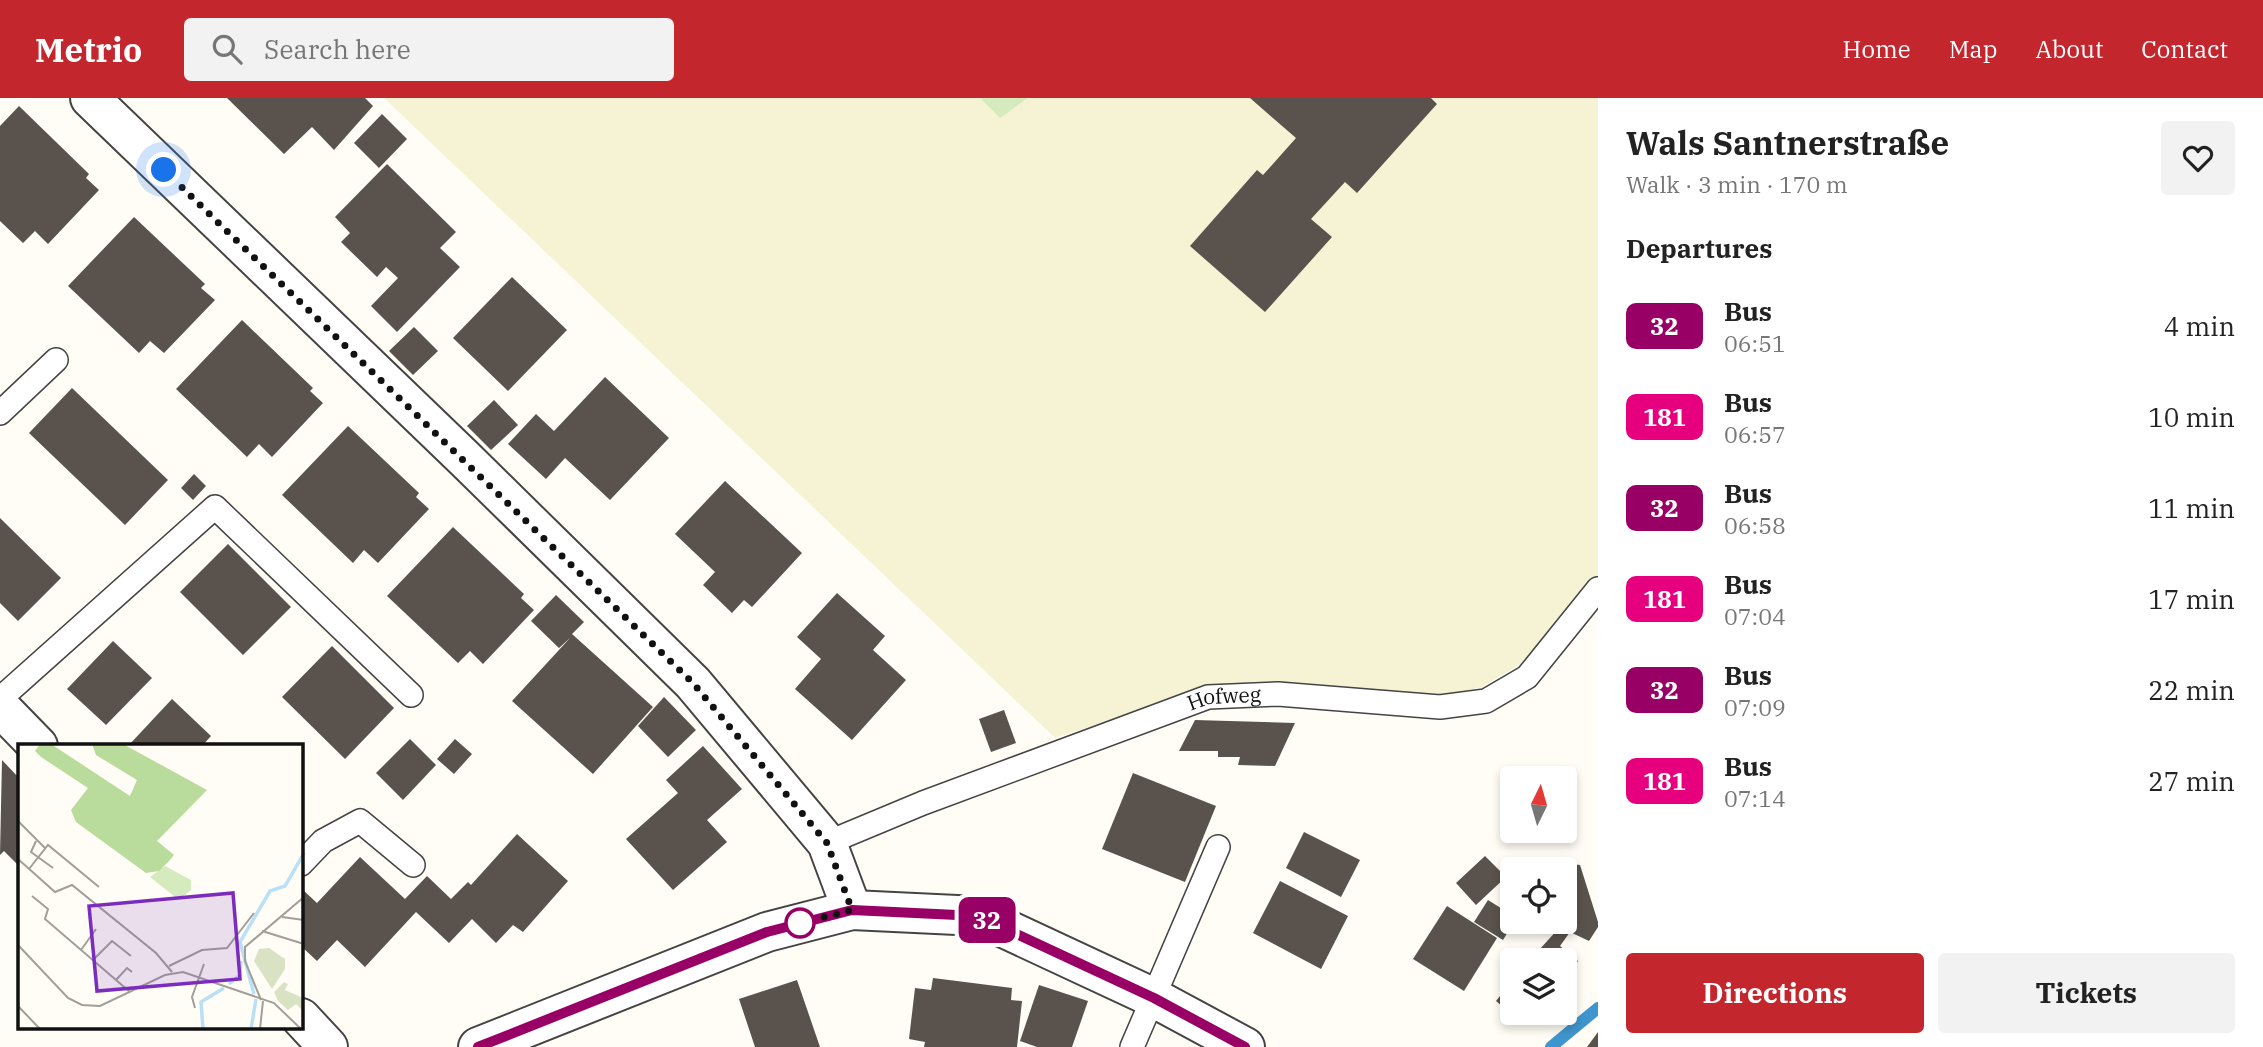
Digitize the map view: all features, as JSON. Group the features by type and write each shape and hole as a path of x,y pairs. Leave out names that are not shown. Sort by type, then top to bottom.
{"street":[{"path":"90,98 693,683 827,843 852,910"},
{"path":"0,708 36,744"},
{"path":"478,1047 767,932 852,910 978,916 1154,998 1245,1047"},
{"path":"303,1020 328,1047"}],"lane":[{"path":"0,414 56,360"},
{"path":"0,699 215,507 411,695"},
{"name":"Hofweg","path":"827,843 923,803 1208,697 1278,694 1440,707 1486,701 1527,677 1598,589"},
{"path":"303,862 323,841 360,821 413,865"},
{"path":"1132,1047 1217,847"}],"shaded area":[{"path":"384,98 980,98 1000,117 1028,98 1598,98 1598,607 1577,631 1482,687 1438,697 1214,687 1055,738"}],"green space":[{"path":"980,98 1028,98 1000,118"}],"building":[{"path":"227,98 365,98 373,106 334,150 312,127 284,154"},
{"path":"1250,98 1431,98 1437,104 1357,193 1345,182 1311,219 1332,237 1265,312 1190,246 1257,170 1263,175 1296,138"},
{"path":"19,106 89,174 86,178 99,190 48,244 35,231 23,243 0,221 0,126"},
{"path":"382,114 407,139 379,168 354,143"},
{"path":"387,164 456,232 440,248 460,267 397,332 371,306 398,278 386,267 377,277 341,242 350,233 335,217"},
{"path":"134,217 205,284 201,288 215,300 164,353 150,341 139,353 68,286"},
{"path":"512,277 567,330 508,391 453,338"},
{"path":"242,320 313,388 310,391 323,403 272,457 259,444 247,457 176,389"},
{"path":"414,327 438,351 413,375 389,351"},
{"path":"605,377 669,438 610,500 565,458 546,479 508,444 536,414 554,431"},
{"path":"72,388 168,480 125,525 29,433"},
{"path":"494,400 518,425 491,450 467,426"},
{"path":"348,426 419,493 416,497 429,509 378,563 364,550 353,563 282,495"},
{"path":"194,474 206,486 193,500 181,488"},
{"path":"725,481 802,553 752,607 744,600 732,613 703,585 715,572 675,534"},
{"path":"0,518 61,578 18,621 0,603"},
{"path":"453,527 524,594 521,598 534,610 483,664 470,651 458,663 387,596"},
{"path":"228,544 291,607 243,655 180,592"},
{"path":"837,593 885,636 873,650 906,680 852,740 795,689 821,659 797,637"},
{"path":"556,595 584,622 572,634 653,707 593,774 512,701 570,638 559,648 531,621"},
{"path":"113,641 152,678 106,725 67,689"},
{"path":"332,646 394,708 345,759 282,697"},
{"path":"664,697 696,730 668,757 638,726"},
{"path":"172,699 211,736 204,744 130,744"},
{"path":"1004,710 1016,743 991,752 979,719"},
{"path":"1195,720 1295,723 1275,766 1238,765 1240,757 1218,757 1218,751 1179,751"},
{"path":"410,739 436,765 403,800 376,773"},
{"path":"455,739 472,754 454,774 437,759"},
{"path":"703,746 742,789 707,820 727,842 673,890 626,839 678,793 666,780"},
{"path":"2,760 18,777 18,865 4,851 0,855"},
{"path":"1133,773 1216,806 1185,882 1102,849"},
{"path":"1304,832 1360,860 1341,897 1286,868"},
{"path":"517,834 568,881 523,932 513,925 496,943 472,919 449,943 416,912 365,967 337,940 317,961 303,948 303,890 317,903 360,857 405,899 427,876 451,899 468,882 471,885"},
{"path":"1485,856 1500,871 1500,883 1476,905 1456,883"},
{"path":"1577,865 1580,865 1598,922 1598,927 1589,941 1574,934 1577,934"},
{"path":"1280,881 1348,916 1321,969 1253,933"},
{"path":"1488,900 1500,908 1500,934 1507,934 1503,940 1474,922"},
{"path":"1447,906 1497,938 1464,991 1413,959"},
{"path":"1554,934 1569,934 1560,946 1562,948 1541,948"},
{"path":"933,978 1012,988 1011,1000 1022,1001 1017,1047 924,1047 925,1042 909,1039 915,988 931,990"},
{"path":"797,980 820,1047 755,1047 739,999"},
{"path":"1039,985 1088,1001 1072,1047 1037,1047 1020,1041"},
{"path":"1598,1032 1598,1047 1587,1047"}],"waterway":[{"path":"1551,1047 1598,1008"}],"bus line":[{"name":"32","path":"478,1047 767,932 852,910 978,916 1154,998 1245,1047"}],"route":[{"path":"164,170 464,458 693,683 827,843 852,910 800,923"}]}
